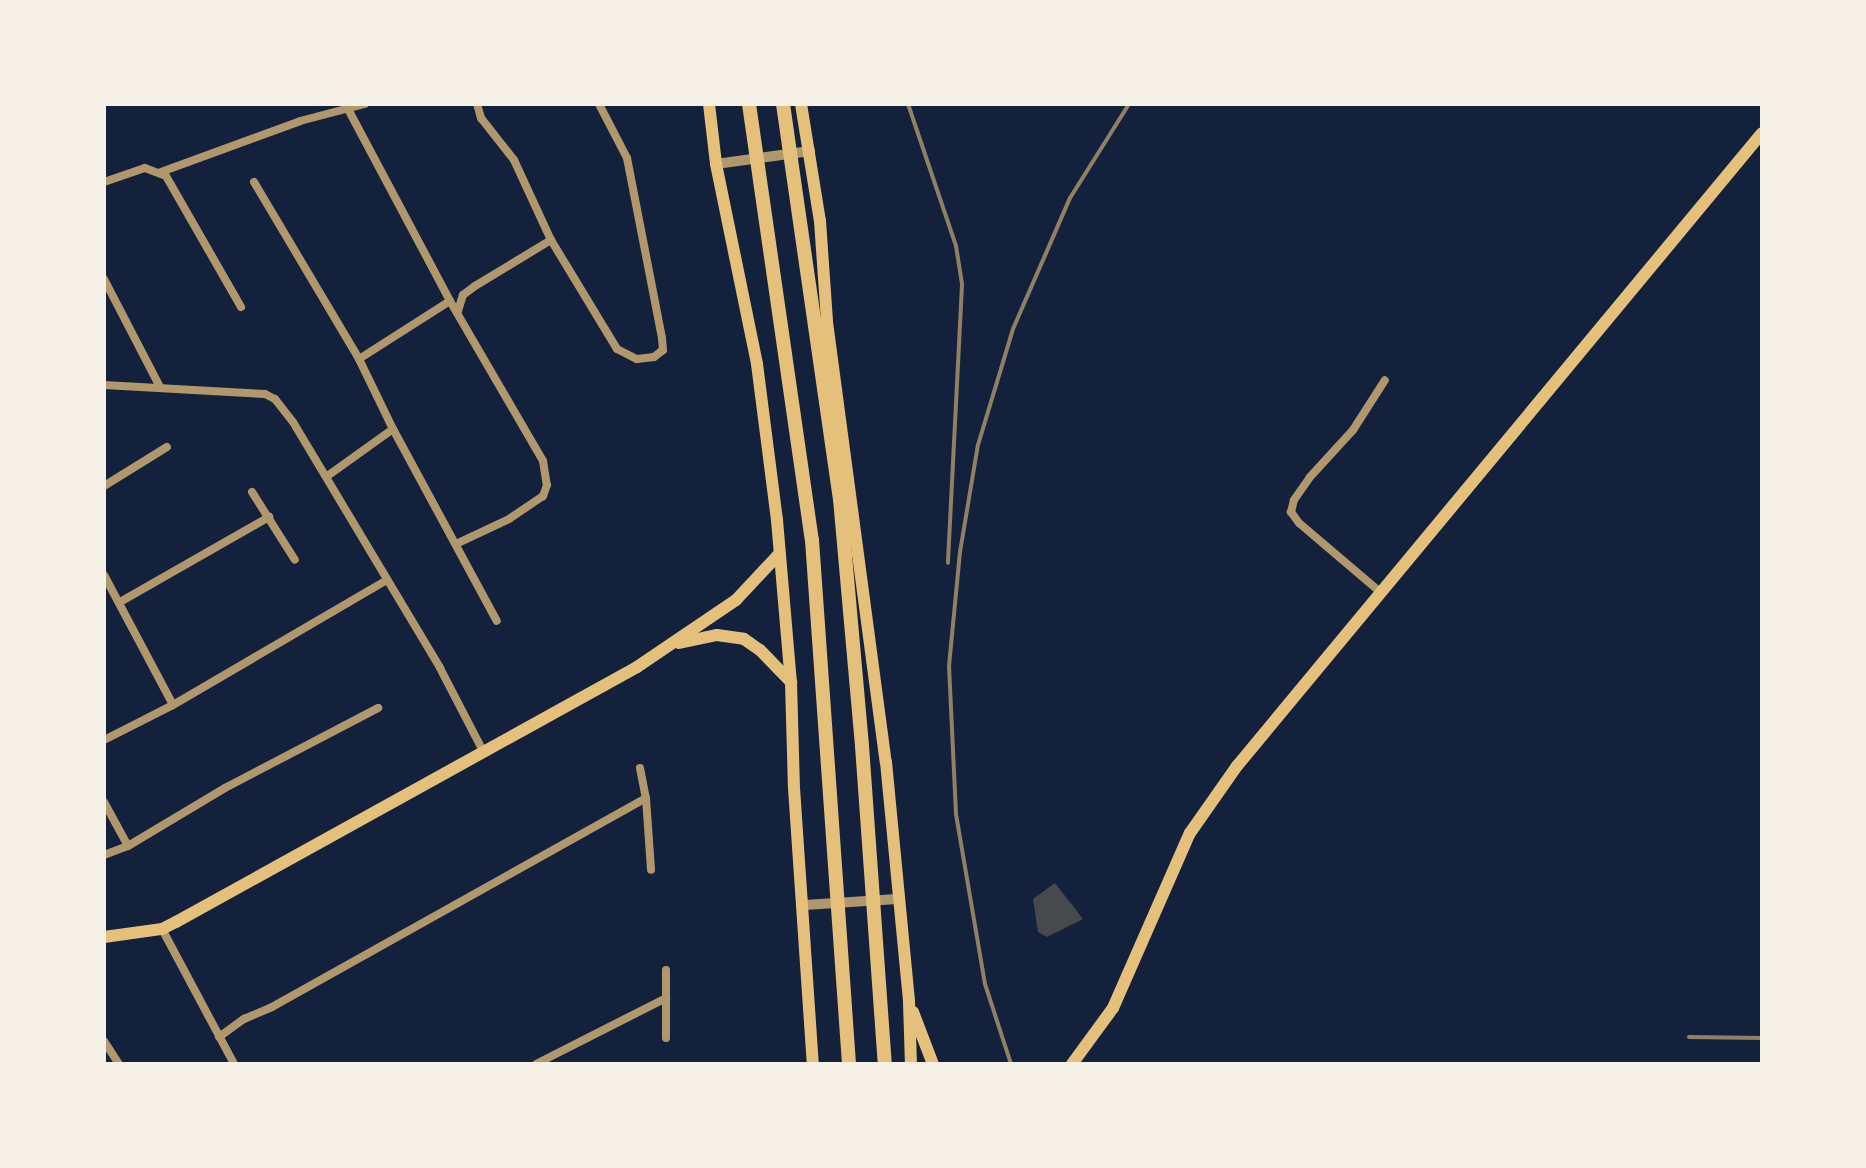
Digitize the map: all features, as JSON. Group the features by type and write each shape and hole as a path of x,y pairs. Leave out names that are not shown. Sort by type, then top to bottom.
{"main road":[{"path":"709,104 716,164 757,364 780,553 791,682 794,788 805,905 813,1064"},
{"path":"749,104 774,257 812,540 849,1064"},
{"path":"783,104 842,514 885,1064"},
{"path":"801,104 820,221 827,322 886,762 909,1002 911,1064"},
{"path":"1072,1064 1113,1008 1190,833 1237,766 1379,591 1518,430 1762,133"},
{"path":"104,937 162,929 484,753 676,643 736,600 780,553"},
{"path":"676,643 717,635 744,639 760,650 791,682"},
{"path":"909,1002 933,1064"}],"street":[{"path":"104,182 145,168 161,172 300,121 365,104"},
{"path":"477,104 481,118 514,160 551,240 617,349 637,359 654,357 663,350 627,158 599,104"},
{"path":"348,109 450,301 529,431 543,461 547,485 543,496 530,506 456,544"},
{"path":"716,164 810,151"},
{"path":"161,172 241,307"},
{"path":"254,182 359,359 393,429 497,621"},
{"path":"458,311 463,295 551,240"},
{"path":"104,279 107,292 159,385"},
{"path":"359,359 450,301"},
{"path":"1379,591 1299,523 1291,512 1294,500 1310,477 1353,430 1385,380"},
{"path":"104,385 159,385 265,394 275,399 326,477 440,668 484,753"},
{"path":"326,477 393,429"},
{"path":"104,486 167,447"},
{"path":"252,492 295,560"},
{"path":"120,602 269,517"},
{"path":"104,575 173,705"},
{"path":"104,740 173,705 387,580"},
{"path":"104,855 128,846 225,788 378,708"},
{"path":"640,768 646,798 651,870"},
{"path":"219,1037 244,1019 272,1007 646,798"},
{"path":"104,802 128,846"},
{"path":"805,905 897,899"},
{"path":"162,929 234,1064"},
{"path":"666,970 666,1038"},
{"path":"536,1064 666,998"},
{"path":"104,1041 119,1064"}],"building":[{"path":"1055,883 1083,919 1047,937 1038,932 1033,899"}],"railway":[{"path":"908,104 956,246 962,285 948,563"},
{"path":"1011,1064 985,984 956,814 949,666 960,552 978,445 1013,329 1070,198 1129,104"},
{"path":"1689,1037 1762,1038"}]}
